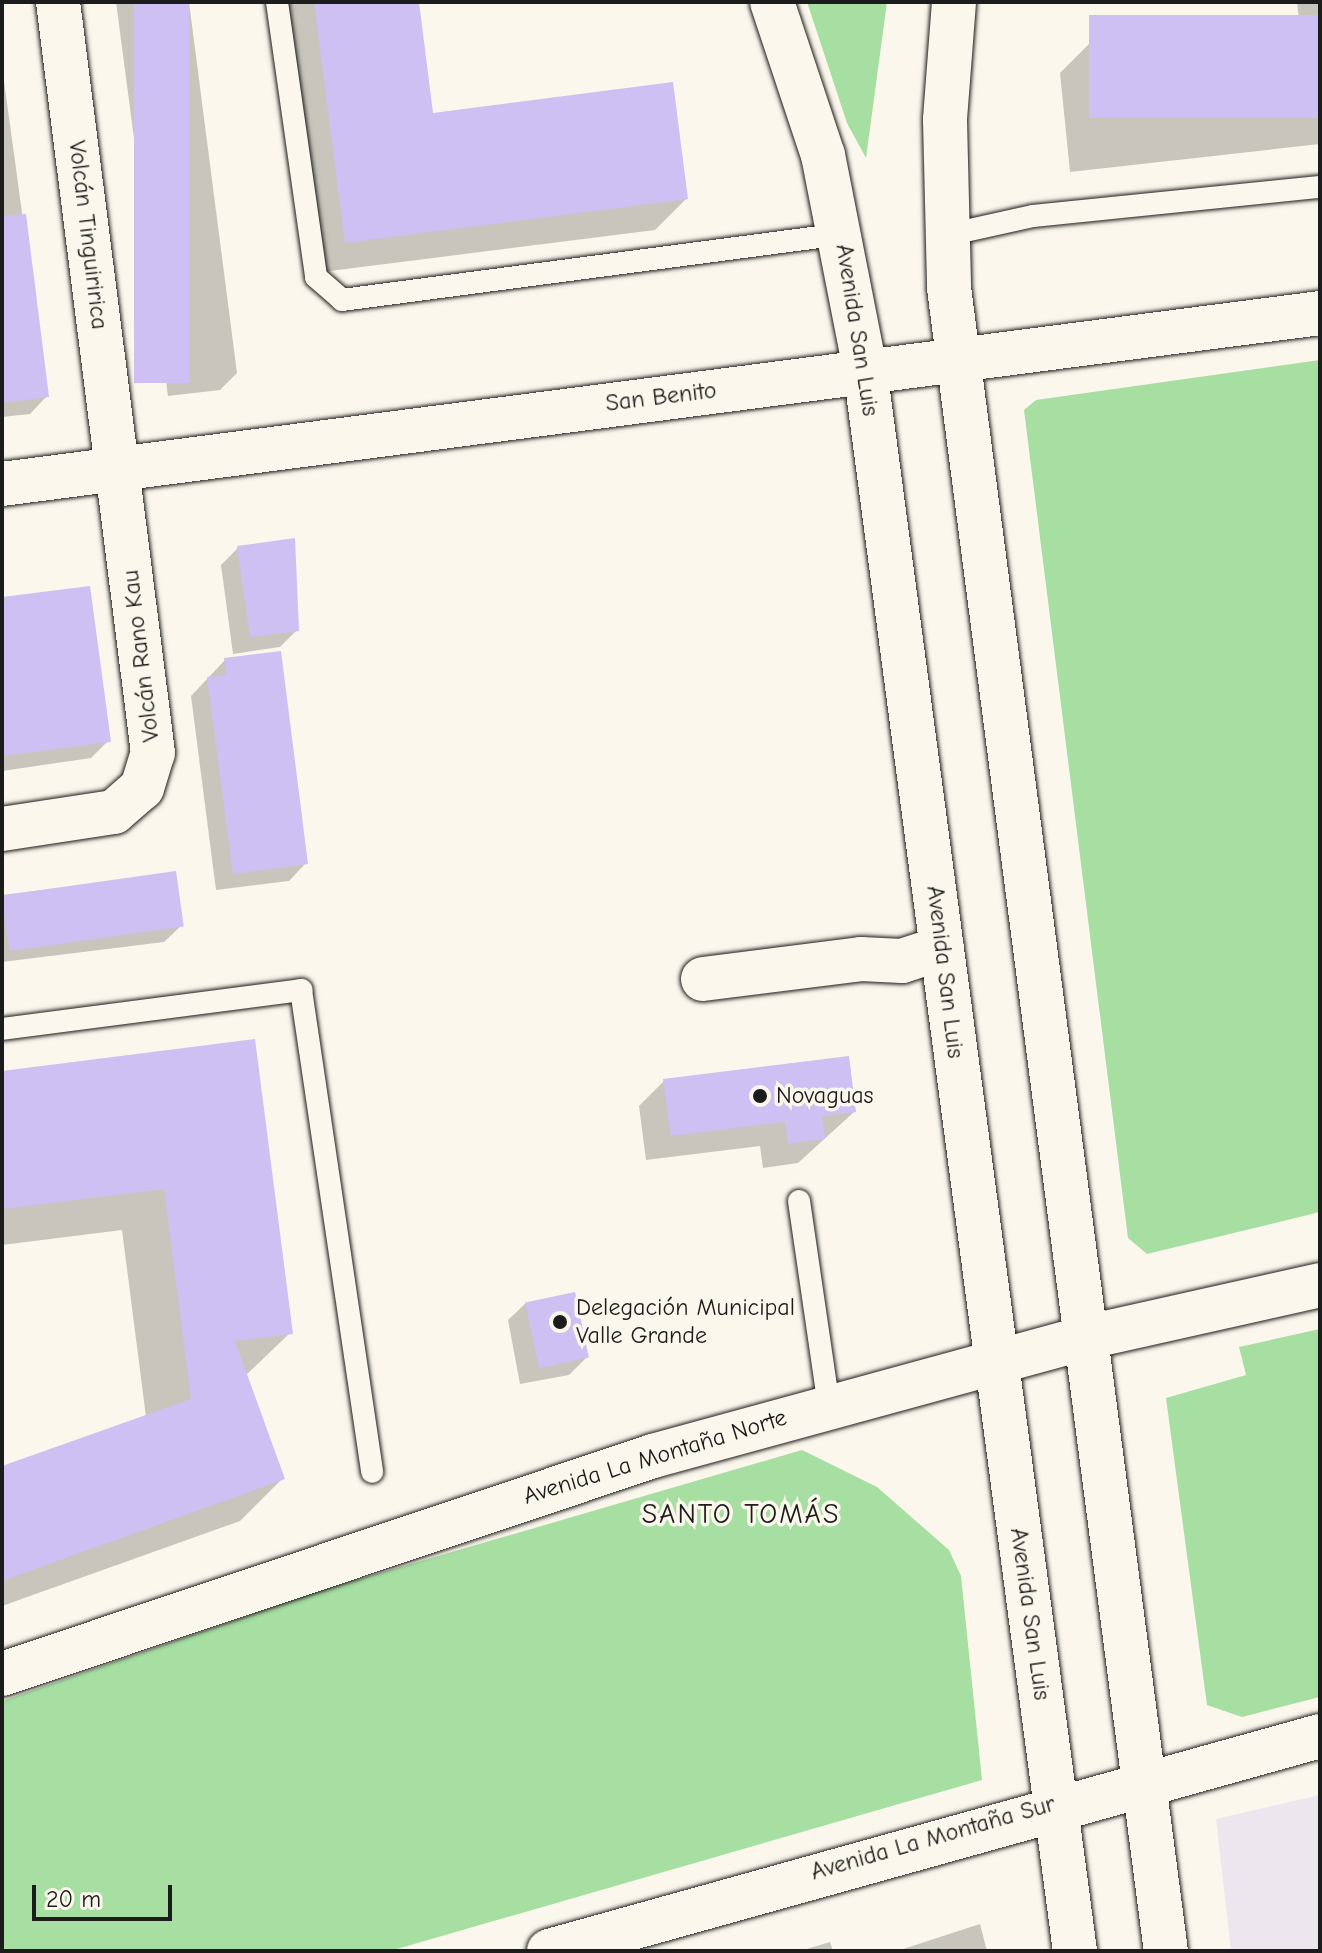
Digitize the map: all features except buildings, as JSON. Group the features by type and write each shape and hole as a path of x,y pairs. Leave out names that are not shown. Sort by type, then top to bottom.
{"street":[{"name":"Volcán Tinguiririca","path":"58,2 118,469"},
{"name":"Avenida San Luis","path":"772,2 842,234 865,369 1075,1951"},
{"path":"954,2 947,235 1166,1951"},
{"name":"San Benito","path":"2,484 865,369 1320,313"},
{"name":"Volcán Rano Kau","path":"2,829 114,812 150,771 152,734 118,469"},
{"path":"703,979 902,961 942,948"},
{"name":"Avenida La Montaña Norte","path":"2,1674 526,1495 829,1406 1088,1337 1320,1285"},
{"name":"Avenida La Montaña Sur","path":"549,1951 1055,1804 1320,1736"}],"lane":[{"path":"277,2 316,277 342,300 842,234"},
{"path":"947,235 1033,216 1320,187"},
{"path":"2,1029 301,990 372,1472"},
{"path":"799,1201 829,1406"}],"shaded area":[{"path":"1320,1795 1320,1951 1231,1951 1216,1819"}],"green space":[{"path":"807,2 887,2 866,158 847,123"},
{"path":"1320,360 1320,1212 1147,1254 1128,1238 1024,410 1036,400"},
{"path":"1320,1329 1320,1697 1242,1717 1207,1705 1166,1398 1246,1375 1239,1347"},
{"path":"802,1450 877,1487 949,1550 961,1576 982,1780 390,1951 2,1951 2,1701 325,1589"}],"place":[{"name":"Novaguas","path":"760,1096"},
{"name":"Delegación Municipal Valle Grande","path":"560,1322"}],"district":[{"name":"SANTO TOMÁS","path":"741,1514"}]}
